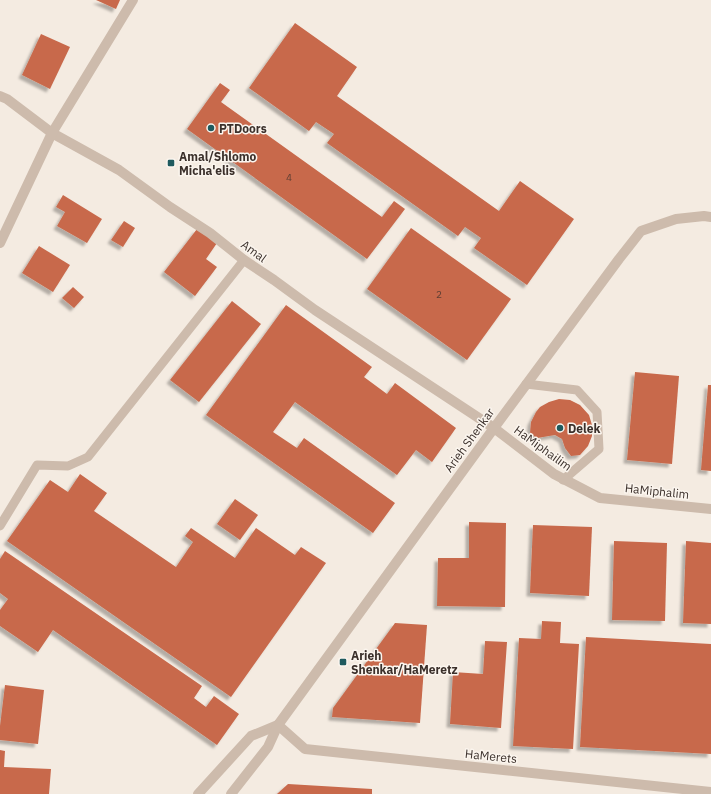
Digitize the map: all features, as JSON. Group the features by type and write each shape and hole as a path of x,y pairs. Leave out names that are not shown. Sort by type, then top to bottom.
{"street":[{"path":"0,243 52,133 133,0"},
{"name":"Amal","path":"0,96 7,99 52,133 119,170 170,207 210,233 244,260 316,310 494,428"},
{"name":"Arieh Shenkar","path":"231,794 268,747 278,725 526,384 641,231 676,218 711,217"},
{"name":"HaMiphailim","path":"494,428 563,480 600,498"},
{"name":"HaMiphalim","path":"600,498 711,509"},
{"path":"198,794 251,736 278,725"},
{"name":"HaMerets","path":"278,725 305,749 711,792"}],"lane":[{"path":"0,526 37,465 68,466 88,457 244,260"},
{"path":"526,384 577,390 597,412 599,449 563,480"}],"building":[{"path":"96,0 120,0 116,9"},
{"path":"295,23 357,67 337,96 499,211 520,181 574,219 527,285 474,248 481,238 465,227 458,236 327,143 334,134 316,122 309,131 249,88"},
{"path":"41,34 70,47 50,89 22,75"},
{"path":"220,83 230,90 221,102 382,217 394,201 405,209 367,259 187,129"},
{"path":"63,195 102,219 87,243 57,226 65,212 56,207"},
{"path":"124,221 135,228 123,247 111,240"},
{"path":"411,228 511,299 467,360 367,289"},
{"path":"197,229 217,243 206,259 217,267 195,296 164,272"},
{"path":"39,246 70,265 53,292 22,273"},
{"path":"73,287 84,297 74,308 62,298"},
{"path":"232,301 261,324 199,402 170,380"},
{"path":"286,305 372,367 364,377 387,394 395,383 456,428 432,462 416,450 397,475 295,402 273,432 297,448 304,438 395,503 373,533 206,415"},
{"path":"635,372 679,376 672,464 627,460"},
{"path":"708,385 711,385 711,471 701,470"},
{"path":"559,399 570,400 580,405 589,415 592,425 592,436 588,446 580,455 571,456 565,448 562,439 555,435 537,438 530,433 531,422 540,407"},
{"path":"80,474 107,493 94,511 176,567 193,542 185,536 191,528 235,558 256,528 295,555 301,547 326,563 231,697 7,541 50,480 68,492"},
{"path":"235,499 258,515 240,540 217,524"},
{"path":"469,522 506,523 505,607 437,606 438,558 469,558"},
{"path":"533,525 592,527 589,596 530,593"},
{"path":"614,541 667,543 665,621 612,620"},
{"path":"686,541 711,543 711,624 683,623"},
{"path":"5,551 202,686 194,698 206,707 214,696 239,714 217,745 53,630 38,652 0,626 0,610 8,599 0,593 0,559"},
{"path":"542,621 561,622 560,643 579,644 573,749 513,746 519,638 541,639"},
{"path":"395,623 427,625 420,723 332,717 333,708"},
{"path":"586,637 711,644 711,754 580,747"},
{"path":"485,641 507,642 501,728 450,724 453,672 483,674"},
{"path":"5,685 44,690 38,744 0,740 0,726"},
{"path":"0,750 5,751 4,767 51,769 49,794 0,794"},
{"path":"288,784 372,789 372,794 277,794"}],"place":[{"name":"PTDoors","path":"211,128"},
{"name":"Amal/Shlomo Micha'elis","path":"171,163"},
{"name":"Delek","path":"560,428"},
{"name":"Arieh Shenkar/HaMeretz","path":"343,662"}]}
